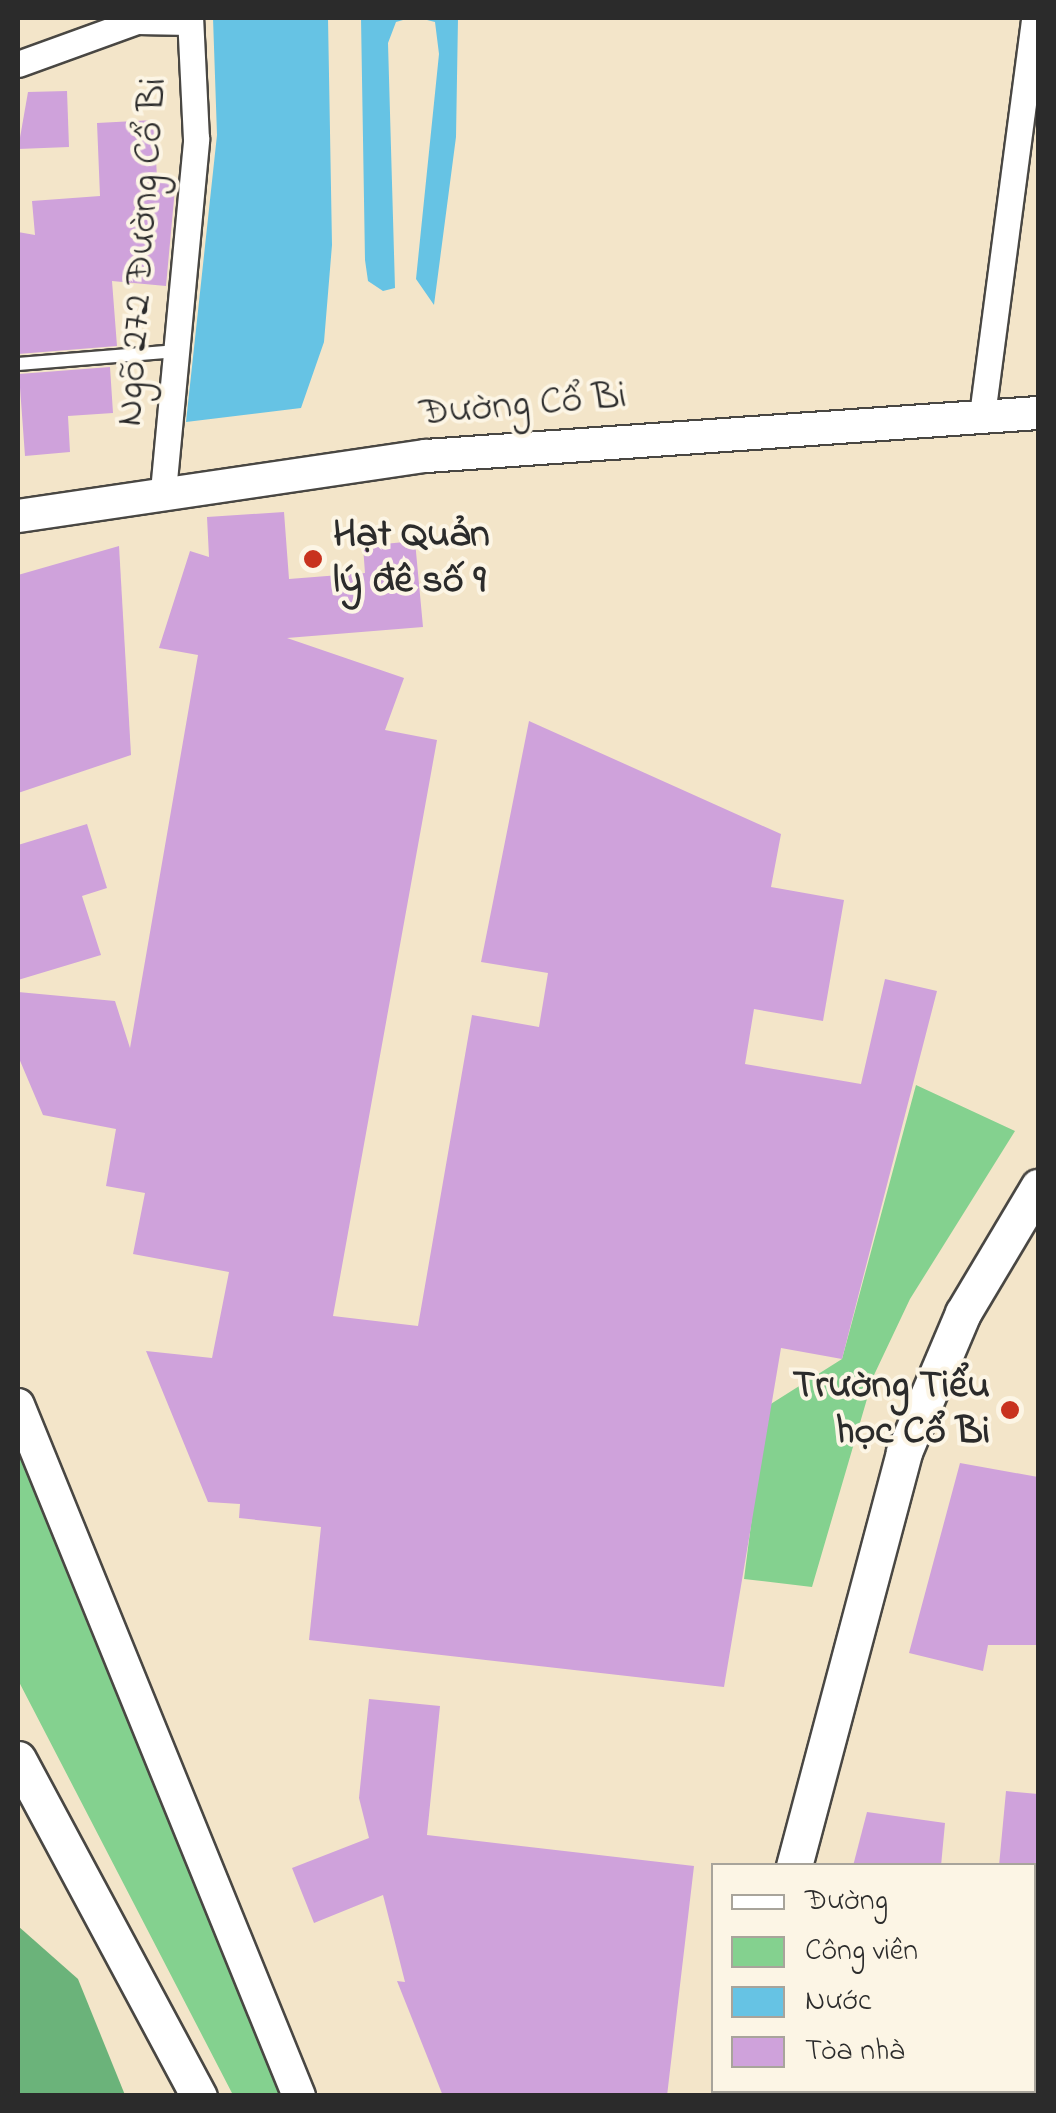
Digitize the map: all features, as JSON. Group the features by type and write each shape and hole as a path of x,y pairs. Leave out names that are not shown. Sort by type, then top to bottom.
{"main road":[{"path":"795,1863 904,1452 962,1313 1038,1187"},
{"path":"18,1759 86,1896 199,2086"}],"street":[{"path":"982,416 1029,18"},
{"path":"18,64 137,21 190,20"},
{"name":"Ngõ 272 Đường Cổ Bi","path":"163,492 196,139 190,20"},
{"name":"Đường Cổ Bi","path":"18,516 426,456 1038,413"},
{"path":"18,1405 300,2096"}],"lane":[{"path":"18,364 177,351"}],"green space":[{"path":"916,1085 1015,1131 910,1299 874,1375 812,1587 744,1579 766,1407 842,1359"},
{"path":"18,1452 281,2095 233,2095 18,1680"},
{"path":"18,1926 78,1979 125,2095 18,2095"}],"water":[{"path":"213,18 328,18 332,245 324,342 301,408 186,422 217,135"},
{"path":"361,18 410,18 396,22 388,43 395,288 383,291 368,281 365,260"},
{"path":"419,18 458,18 456,137 434,305 416,279 439,54 435,22"}],"building":[{"path":"67,91 69,147 18,149 28,92"},
{"path":"154,120 157,178 176,178 166,286 112,281 117,346 18,354 18,232 35,235 32,201 100,196 97,123"},
{"path":"110,367 113,413 68,416 70,452 25,456 19,374"},
{"path":"284,512 289,579 365,573 363,546 415,541 423,627 287,638 404,678 385,730 437,740 333,1316 418,1326 472,1015 539,1027 548,973 481,962 529,721 781,834 771,887 844,900 823,1021 754,1009 745,1064 861,1084 885,979 937,991 842,1359 781,1348 724,1687 309,1640 321,1527 239,1518 240,1504 208,1502 146,1351 212,1358 229,1272 133,1254 145,1193 106,1186 116,1129 43,1115 18,1056 18,992 115,1001 130,1048 198,655 159,648 190,551 209,557 207,517"},
{"path":"119,546 131,755 18,793 18,575"},
{"path":"87,824 107,888 82,896 101,955 18,980 18,845"},
{"path":"960,1463 1038,1477 1038,1645 988,1645 983,1671 909,1653"},
{"path":"369,1699 440,1706 427,1835 694,1866 667,2096 443,2096 397,1981 405,1982 383,1895 314,1923 292,1868 369,1838 359,1798"},
{"path":"1006,1791 1038,1794 1038,1866 999,1863"},
{"path":"867,1812 945,1823 941,1863 854,1863"}],"place":[{"name":"Hạt Quản lý đê số 9","path":"313,559"},
{"name":"Trường Tiểu học Cổ Bi","path":"1010,1410"}]}
